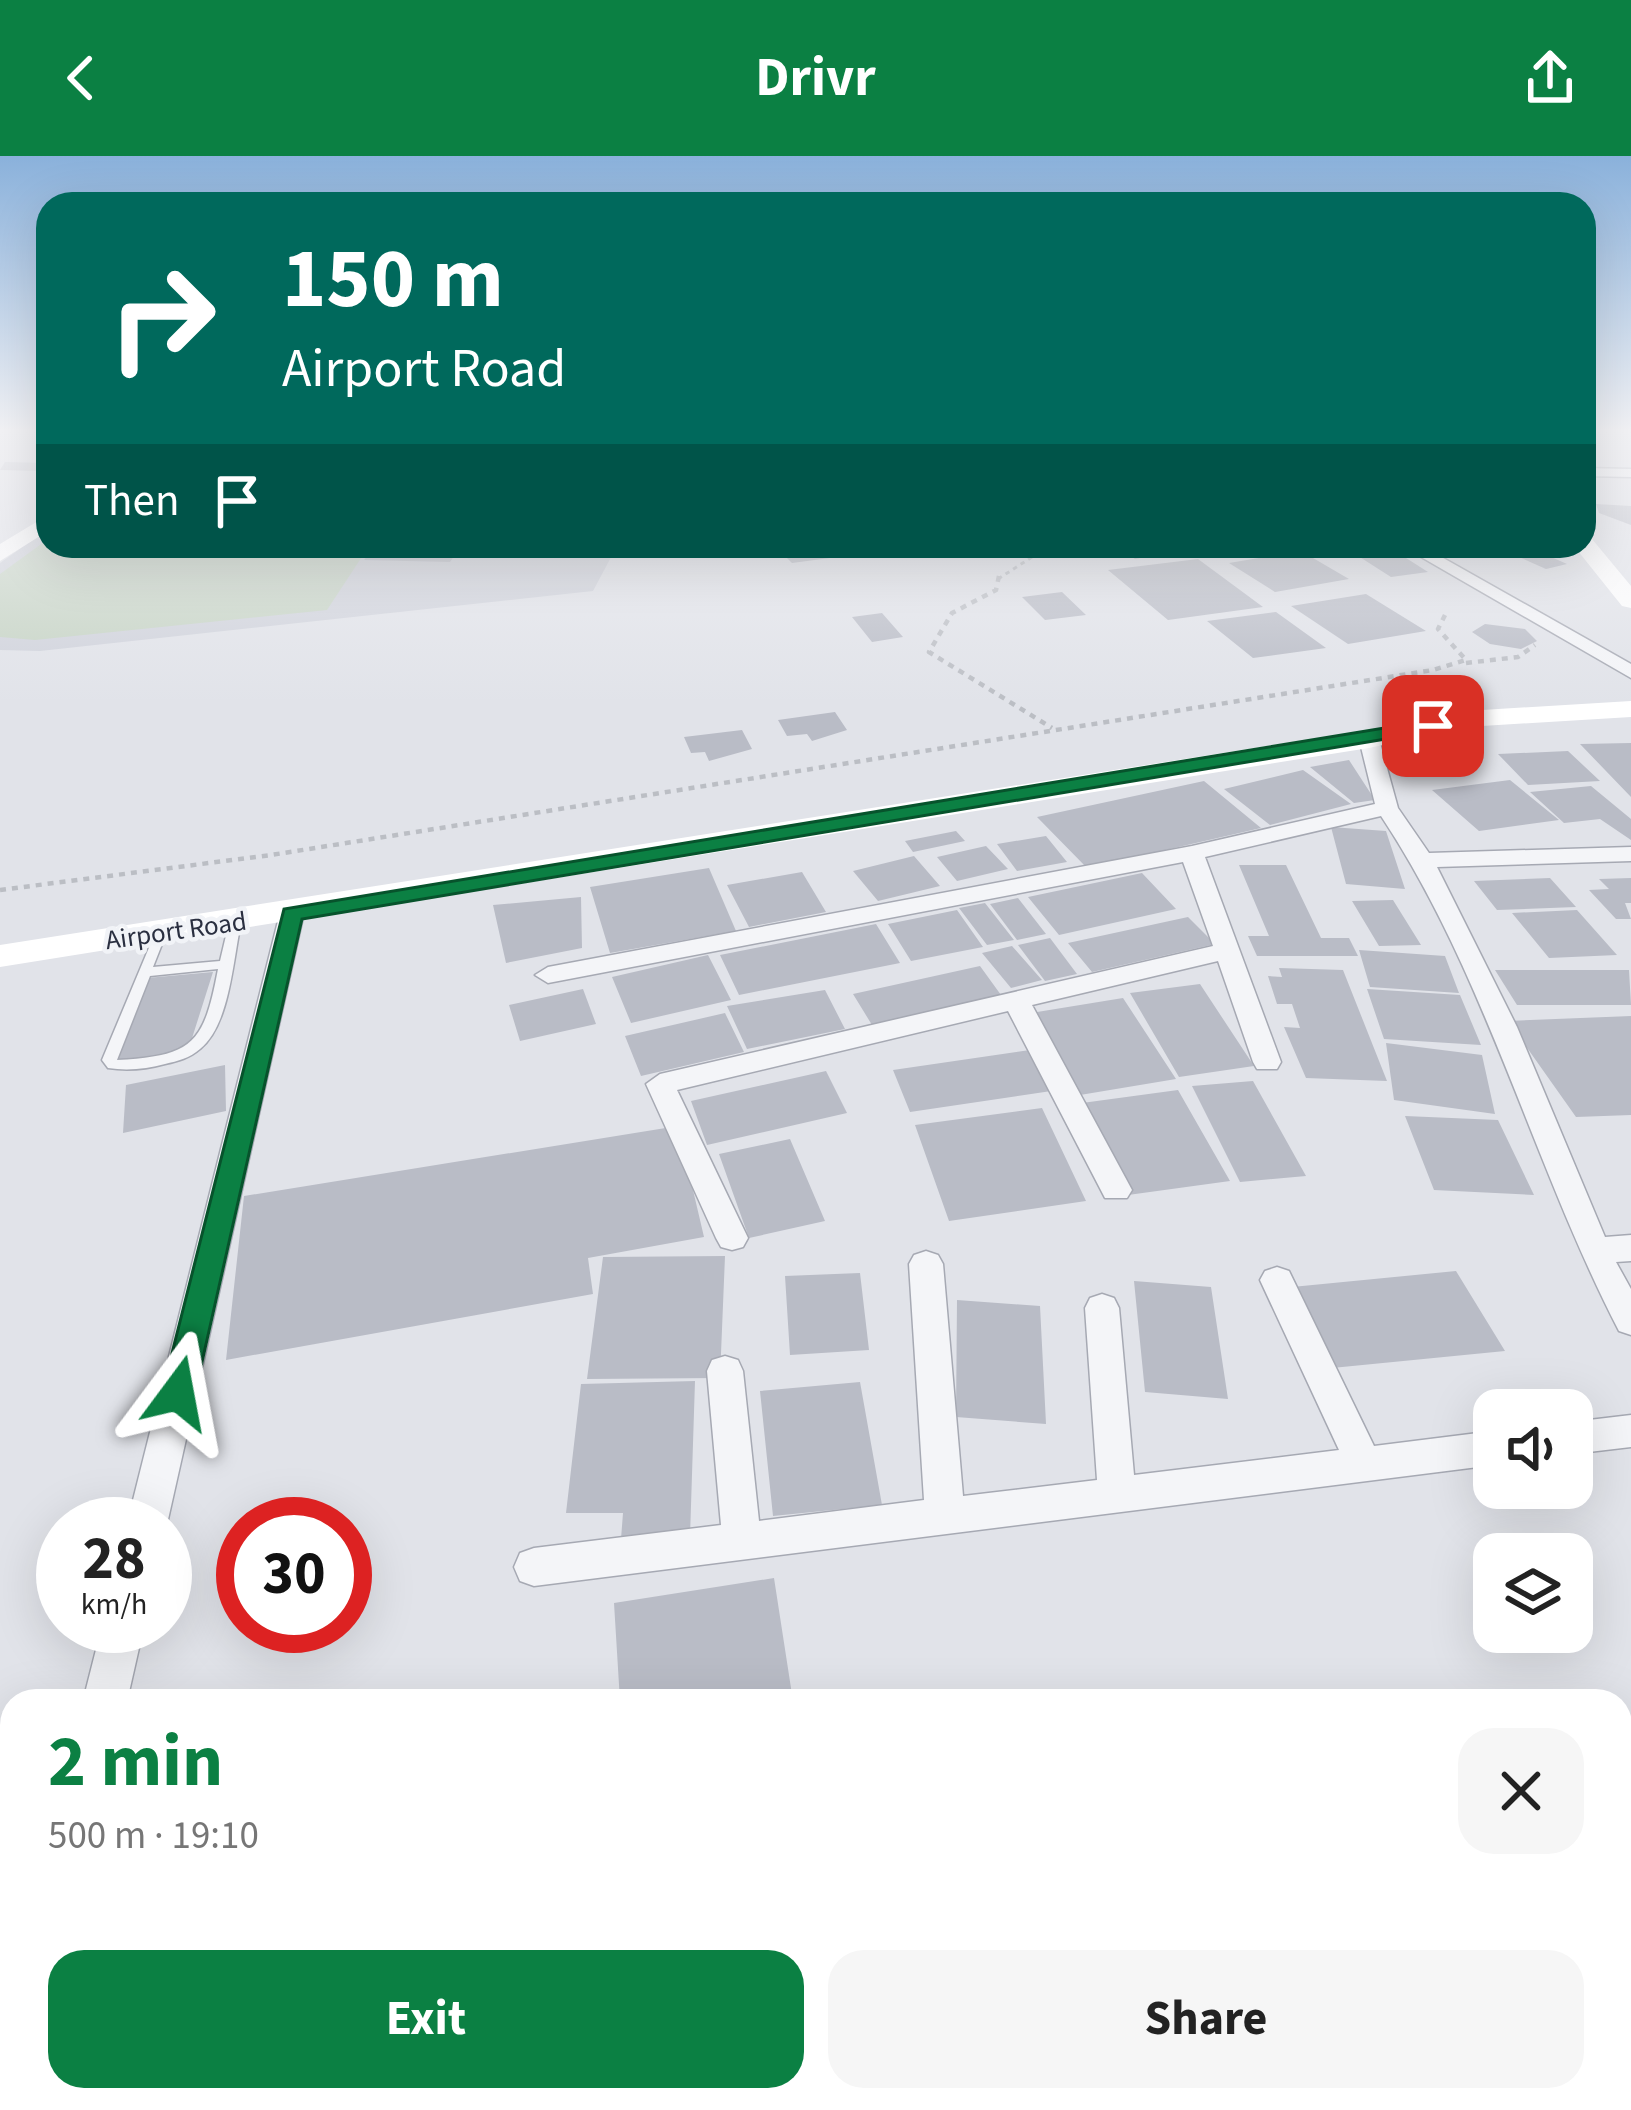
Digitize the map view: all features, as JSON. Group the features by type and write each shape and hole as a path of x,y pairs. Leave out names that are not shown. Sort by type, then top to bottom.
{"main road":[{"path":"1596,528 1631,568"},
{"path":"0,554 36,529"},
{"path":"1595,558 1631,602"},
{"name":"Airport Road","path":"2,942 1311,726 1494,703 1631,697"},
{"name":"Airport Road","path":"2,942 160,934 1369,739 1466,719 1631,709"}],"street":[{"path":"1430,558 1631,672"},
{"path":"1369,739 1387,808 1422,860 1503,1027 1594,1251 1631,1321"},
{"path":"548,975 1192,853 1387,808"},
{"path":"1192,853 1267,1062"},
{"path":"1422,860 1631,854"},
{"path":"153,1497 292,914"},
{"path":"732,1238 660,1084 1230,950"},
{"path":"1015,999 1116,1190"},
{"path":"1594,1251 1631,1248"},
{"path":"926,1264 945,1516"},
{"path":"1277,1280 1364,1464"},
{"path":"1102,1308 1117,1495"},
{"path":"725,1371 742,1542"},
{"path":"1593,1436 1631,1431"},
{"path":"534,1567 1473,1451"},
{"path":"108,1689 117,1653"}],"lane":[{"path":"160,934 109,1060 112,1065 176,1060 194,1052 208,1034 235,922"},
{"path":"145,972 224,965"}],"path":[{"path":"1034,558 998,576 996,590 952,613 929,652 1055,729"},
{"path":"1445,615 1439,632 1466,663"},
{"path":"0,890 271,855 1518,657 1535,645"}],"shaded area":[{"path":"36,538 36,558 611,558 593,591 40,651 0,650 0,563"}],"green space":[{"path":"36,548 36,558 361,558 327,610 35,640 0,637 0,574"}],"building":[{"path":"366,558 453,558 450,562"},
{"path":"787,558 830,558 792,563"},
{"path":"1313,558 1349,579 1275,592 1229,563"},
{"path":"1361,558 1406,558 1428,572 1391,577"},
{"path":"1521,558 1554,558 1567,564 1546,569"},
{"path":"1198,559 1263,607 1168,620 1108,570"},
{"path":"1062,592 1086,615 1045,620 1022,597"},
{"path":"1366,594 1426,631 1348,644 1291,606"},
{"path":"1276,612 1326,648 1253,658 1207,621"},
{"path":"882,613 903,637 872,642 852,617"},
{"path":"1485,624 1525,629 1537,641 1521,649 1490,644 1472,632"},
{"path":"835,712 847,730 812,741 807,734 787,736 778,720"},
{"path":"742,730 752,749 709,761 705,752 691,753 684,737"},
{"path":"1631,743 1631,797 1580,744"},
{"path":"1568,751 1600,781 1528,785 1498,754"},
{"path":"1349,760 1375,800 1354,803 1310,767"},
{"path":"1303,770 1351,804 1270,825 1224,789"},
{"path":"1510,780 1559,820 1479,831 1432,790"},
{"path":"1204,781 1261,828 1087,868 1037,817"},
{"path":"1591,786 1631,819 1631,840 1600,819 1564,823 1530,792"},
{"path":"1331,827 1386,831 1405,889 1346,884"},
{"path":"956,831 965,841 913,852 905,841"},
{"path":"1046,836 1067,862 1017,871 997,844"},
{"path":"986,846 1008,869 957,881 937,857"},
{"path":"914,856 940,886 878,901 853,871"},
{"path":"1239,865 1286,865 1321,938 1349,938 1358,956 1257,956 1248,936 1269,936"},
{"path":"709,868 736,931 610,953 590,887"},
{"path":"802,872 826,912 749,927 727,885"},
{"path":"1142,873 1176,909 1059,935 1028,897"},
{"path":"1550,878 1576,907 1497,910 1474,881"},
{"path":"1631,878 1631,903 1625,903 1631,919 1616,919 1589,890 1609,889 1599,879"},
{"path":"581,897 582,948 506,963 493,905"},
{"path":"1018,898 1046,934 1017,940 990,904"},
{"path":"1393,900 1421,945 1379,946 1352,901"},
{"path":"985,903 1014,940 987,945 959,908"},
{"path":"957,910 983,947 911,961 888,924"},
{"path":"1577,910 1617,955 1549,958 1512,913"},
{"path":"1188,917 1215,944 1092,972 1068,943"},
{"path":"876,924 900,963 739,995 720,955"},
{"path":"1050,938 1077,974 1045,981 1018,945"},
{"path":"1012,946 1042,980 1011,988 982,953"},
{"path":"1359,950 1445,956 1459,993 1370,987"},
{"path":"708,955 731,1000 631,1023 612,977"},
{"path":"980,966 1001,995 872,1025 853,994"},
{"path":"1279,968 1343,970 1387,1081 1306,1078 1284,1027 1300,1028 1292,1004 1277,1004 1268,976 1282,977"},
{"path":"1495,970 1629,970 1631,1005 1517,1005"},
{"path":"213,972 187,1054 116,1060 147,978"},
{"path":"1200,984 1254,1066 1179,1077 1130,993"},
{"path":"583,989 596,1024 520,1041 509,1005"},
{"path":"1367,989 1460,995 1481,1045 1384,1039"},
{"path":"825,990 845,1029 747,1049 727,1006"},
{"path":"1123,998 1176,1079 1080,1095 1031,1013"},
{"path":"725,1013 744,1052 641,1076 625,1036"},
{"path":"1631,1016 1631,1115 1576,1117 1508,1021"},
{"path":"1386,1043 1482,1055 1495,1114 1394,1100"},
{"path":"1037,1049 1058,1090 910,1112 893,1070"},
{"path":"225,1065 226,1111 123,1133 126,1085"},
{"path":"826,1071 847,1113 707,1145 691,1101"},
{"path":"1253,1081 1306,1176 1240,1182 1192,1086"},
{"path":"1178,1090 1230,1181 1128,1195 1082,1103"},
{"path":"1042,1108 1086,1201 949,1221 915,1125"},
{"path":"1405,1116 1498,1120 1534,1195 1434,1190"},
{"path":"678,1126 704,1237 588,1258 593,1294 226,1360 244,1196"},
{"path":"790,1139 825,1221 749,1238 719,1154"},
{"path":"725,1256 720,1378 587,1379 603,1257"},
{"path":"1456,1271 1505,1351 1332,1368 1292,1287"},
{"path":"860,1273 869,1350 790,1355 785,1276"},
{"path":"1134,1281 1211,1287 1228,1399 1145,1392"},
{"path":"957,1300 1040,1306 1046,1424 956,1417"},
{"path":"695,1381 690,1537 621,1539 623,1513 566,1513 581,1384"},
{"path":"860,1382 882,1505 773,1516 760,1391"},
{"path":"774,1578 791,1689 619,1689 614,1603"}],"route":[{"path":"178,1393 292,914 1433,726"}]}
